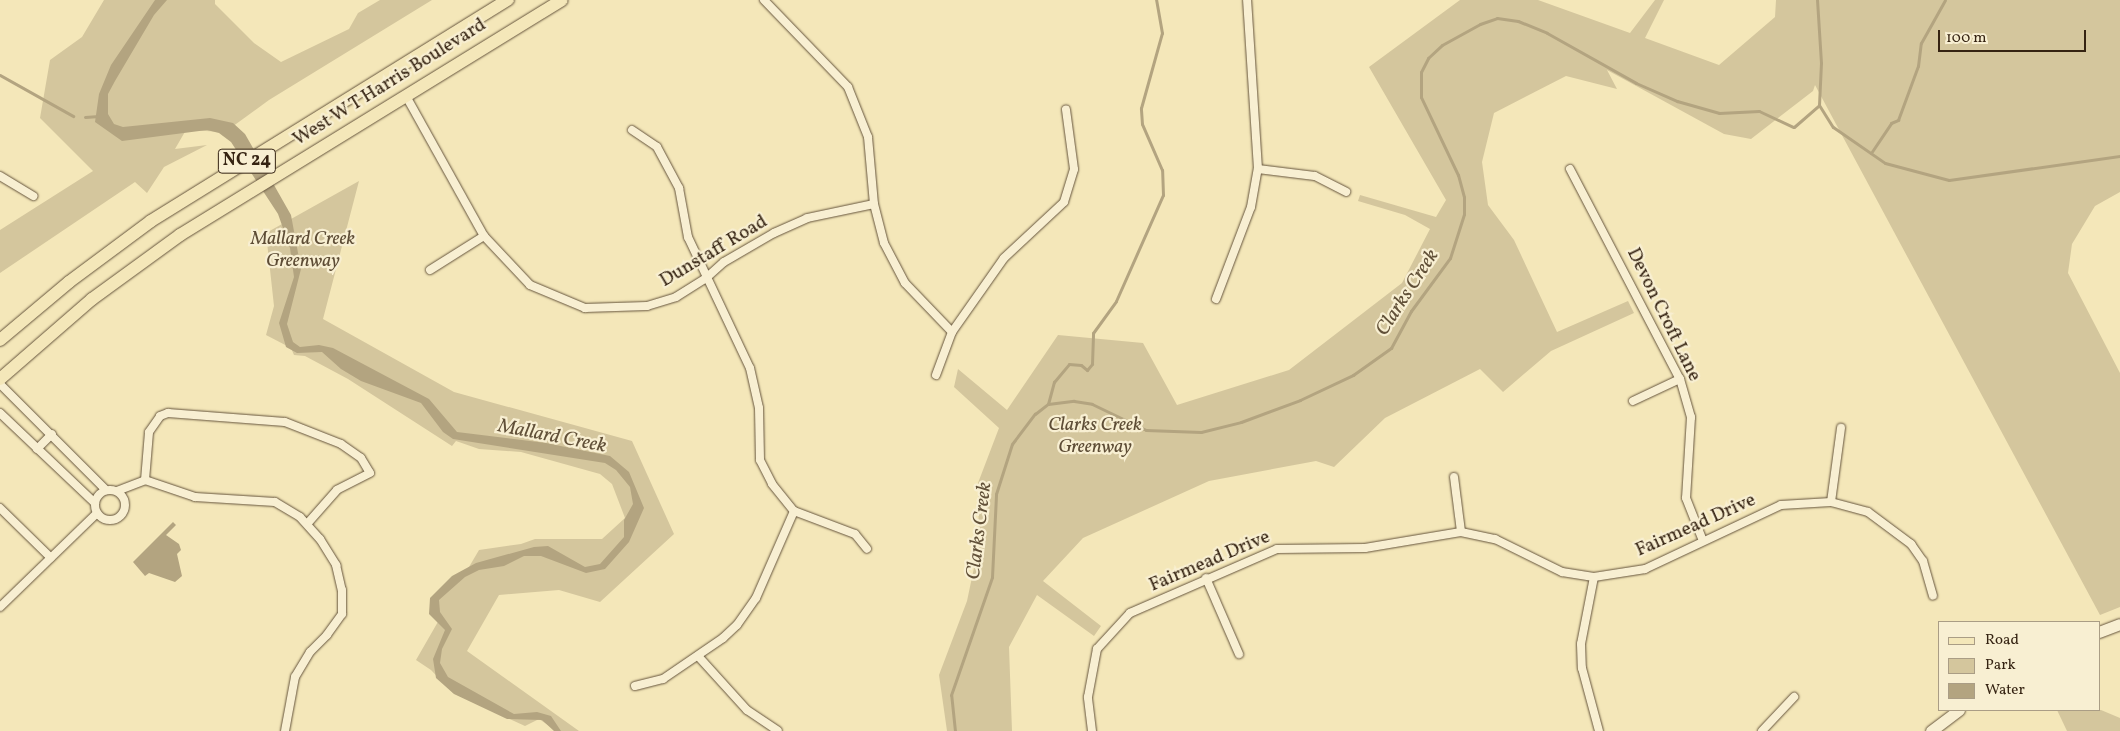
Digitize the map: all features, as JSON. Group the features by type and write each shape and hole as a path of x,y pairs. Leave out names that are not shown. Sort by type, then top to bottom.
{"main road":[{"name":"West W T Harris Boulevard","path":"0,340 84,270 151,221 508,0"},
{"name":"West W T Harris Boulevard","path":"0,379 92,299 149,257 562,0"},
{"path":"2100,632 2120,624"},
{"path":"1931,731 1959,711"}],"street":[{"path":"764,0 848,87 868,137 874,204 884,243 905,283 952,332"},
{"path":"1216,299 1251,208 1258,169 1247,0"},
{"name":"Dunstaff Road","path":"406,96 484,236 530,285 585,308 647,306 676,297 706,279 724,262 807,218 874,204"},
{"path":"936,375 952,332 1004,258 1064,202 1074,169 1066,110"},
{"path":"632,130 657,147 679,188 688,237 706,279 750,368 759,408 760,460 772,484 794,510 855,534 868,549"},
{"name":"Devon Croft Lane","path":"1570,168 1680,379 1691,417 1686,498 1703,541"},
{"path":"1258,169 1315,176 1346,192"},
{"path":"0,176 33,196"},
{"path":"430,270 484,236"},
{"path":"1633,401 1680,379"},
{"path":"0,384 106,490 117,491 145,480 195,497 275,502 307,524 336,566 342,590 342,614 327,635 310,652 295,677 285,731"},
{"path":"0,413 95,503 97,513 105,520 120,517 126,503 117,491"},
{"path":"145,480 149,432 160,416 168,413 286,422 341,444 361,458 370,473 337,490 307,524"},
{"path":"1831,502 1841,428"},
{"path":"37,449 52,434"},
{"path":"1454,478 1461,532"},
{"path":"95,503 106,490"},
{"name":"Fairmead Drive","path":"1092,731 1088,697 1097,649 1130,613 1206,578 1277,549 1365,548 1461,532 1495,539 1562,572 1594,577 1645,569 1781,505 1831,502 1868,512 1911,544 1923,561 1934,596"},
{"path":"0,508 51,558"},
{"path":"635,686 663,679 723,638 751,606 794,510"},
{"path":"0,607 97,513"},
{"path":"1594,577 1581,644 1582,668 1599,731"},
{"path":"1206,578 1239,654"},
{"path":"698,656 747,710 778,731"},
{"path":"1762,731 1794,697"}],"green space":[{"path":"104,0 215,0 215,4 254,43 281,62 349,29 358,13 380,0 432,0 269,100 225,132 186,130 175,149 207,145 164,167 147,193 135,182 0,273 0,230 93,171 40,118 50,60 82,37"},
{"name":"Clarks Creek Greenway","path":"1460,0 1538,0 1630,33 1655,0 1664,0 1645,38 1719,65 1775,17 1776,0 2120,0 2120,192 2095,206 2072,244 2068,273 2120,373 2120,607 2100,615 1815,85 1813,91 1751,139 1724,134 1607,70 1617,89 1566,76 1494,113 1482,162 1488,205 1514,240 1557,332 1628,301 1634,313 1551,351 1503,392 1480,369 1385,418 1334,467 1316,461 1209,481 1083,538 1043,581 1101,626 1094,636 1037,595 1009,647 1012,731 947,731 939,675 967,601 979,544 978,483 999,428 954,387 958,369 1007,410 1058,335 1143,343 1177,405 1289,370 1402,283 1430,229 1405,215 1358,201 1360,195 1436,217 1446,200 1369,67"},
{"name":"Mallard Creek Greenway","path":"359,181 323,319 454,392 632,441 674,534 600,602 559,590 499,595 467,651 579,731 557,731 539,719 525,726 453,693 431,670 416,660 439,620 434,599 469,567 479,550 521,544 535,539 602,539 625,518 612,484 600,474 521,452 479,449 456,441 452,446 348,379 305,356 294,355 291,348 266,335 274,306 266,233"},
{"path":"2101,710 2120,718 2120,731 2067,731 2057,711"}],"water":[{"path":"155,0 167,0 154,15 108,94 108,114 114,124 123,127 210,118 233,123 245,134 291,215 301,269 287,324 293,342 300,347 319,345 333,348 429,399 457,432 546,443 610,456 629,472 644,508 629,542 605,569 586,573 541,556 524,556 504,566 479,570 465,577 439,600 440,612 452,629 442,649 440,663 448,677 514,714 537,712 551,716 561,731 554,731 542,720 507,719 454,694 436,678 433,659 445,630 429,614 430,598 452,576 476,563 534,547 548,546 585,567 600,564 624,537 624,520 633,504 630,487 616,470 605,463 453,439 443,432 421,403 361,381 341,369 322,352 297,353 286,347 279,323 294,277 290,248 278,214 231,142 219,133 207,130 122,141 95,122 99,94 111,65"},
{"path":"173,522 176,525 166,535 179,544 181,550 177,554 182,576 175,582 149,573 145,576 133,562"}],"waterway":[{"path":"1048,404 1054,382 1069,364 1081,365 1087,370 1092,364 1093,333 1116,301 1163,195 1162,170 1142,124 1141,108 1162,33 1156,0"},
{"name":"Clarks Creek","path":"955,731 951,695 992,577 996,494 1012,444 1035,414 1048,404 1074,401 1092,404 1146,430 1201,432 1241,422 1300,400 1353,375 1391,348 1411,311 1450,258 1464,214 1464,197 1458,175 1421,97 1421,72 1428,58 1442,45 1480,24 1497,18 1518,21 1547,33 1636,83 1677,101 1719,113 1759,111 1794,127 1819,105 1821,63 1817,0"},
{"path":"1871,153 1891,123 1898,120 1918,66 1921,43 1945,0"},
{"path":"0,75 73,116"},
{"path":"1819,105 1833,127 1885,163 1949,180 2120,156"},
{"path":"85,117 99,116"}],"water label":[{"name":"Mallard Creek","path":"552,437"}]}
